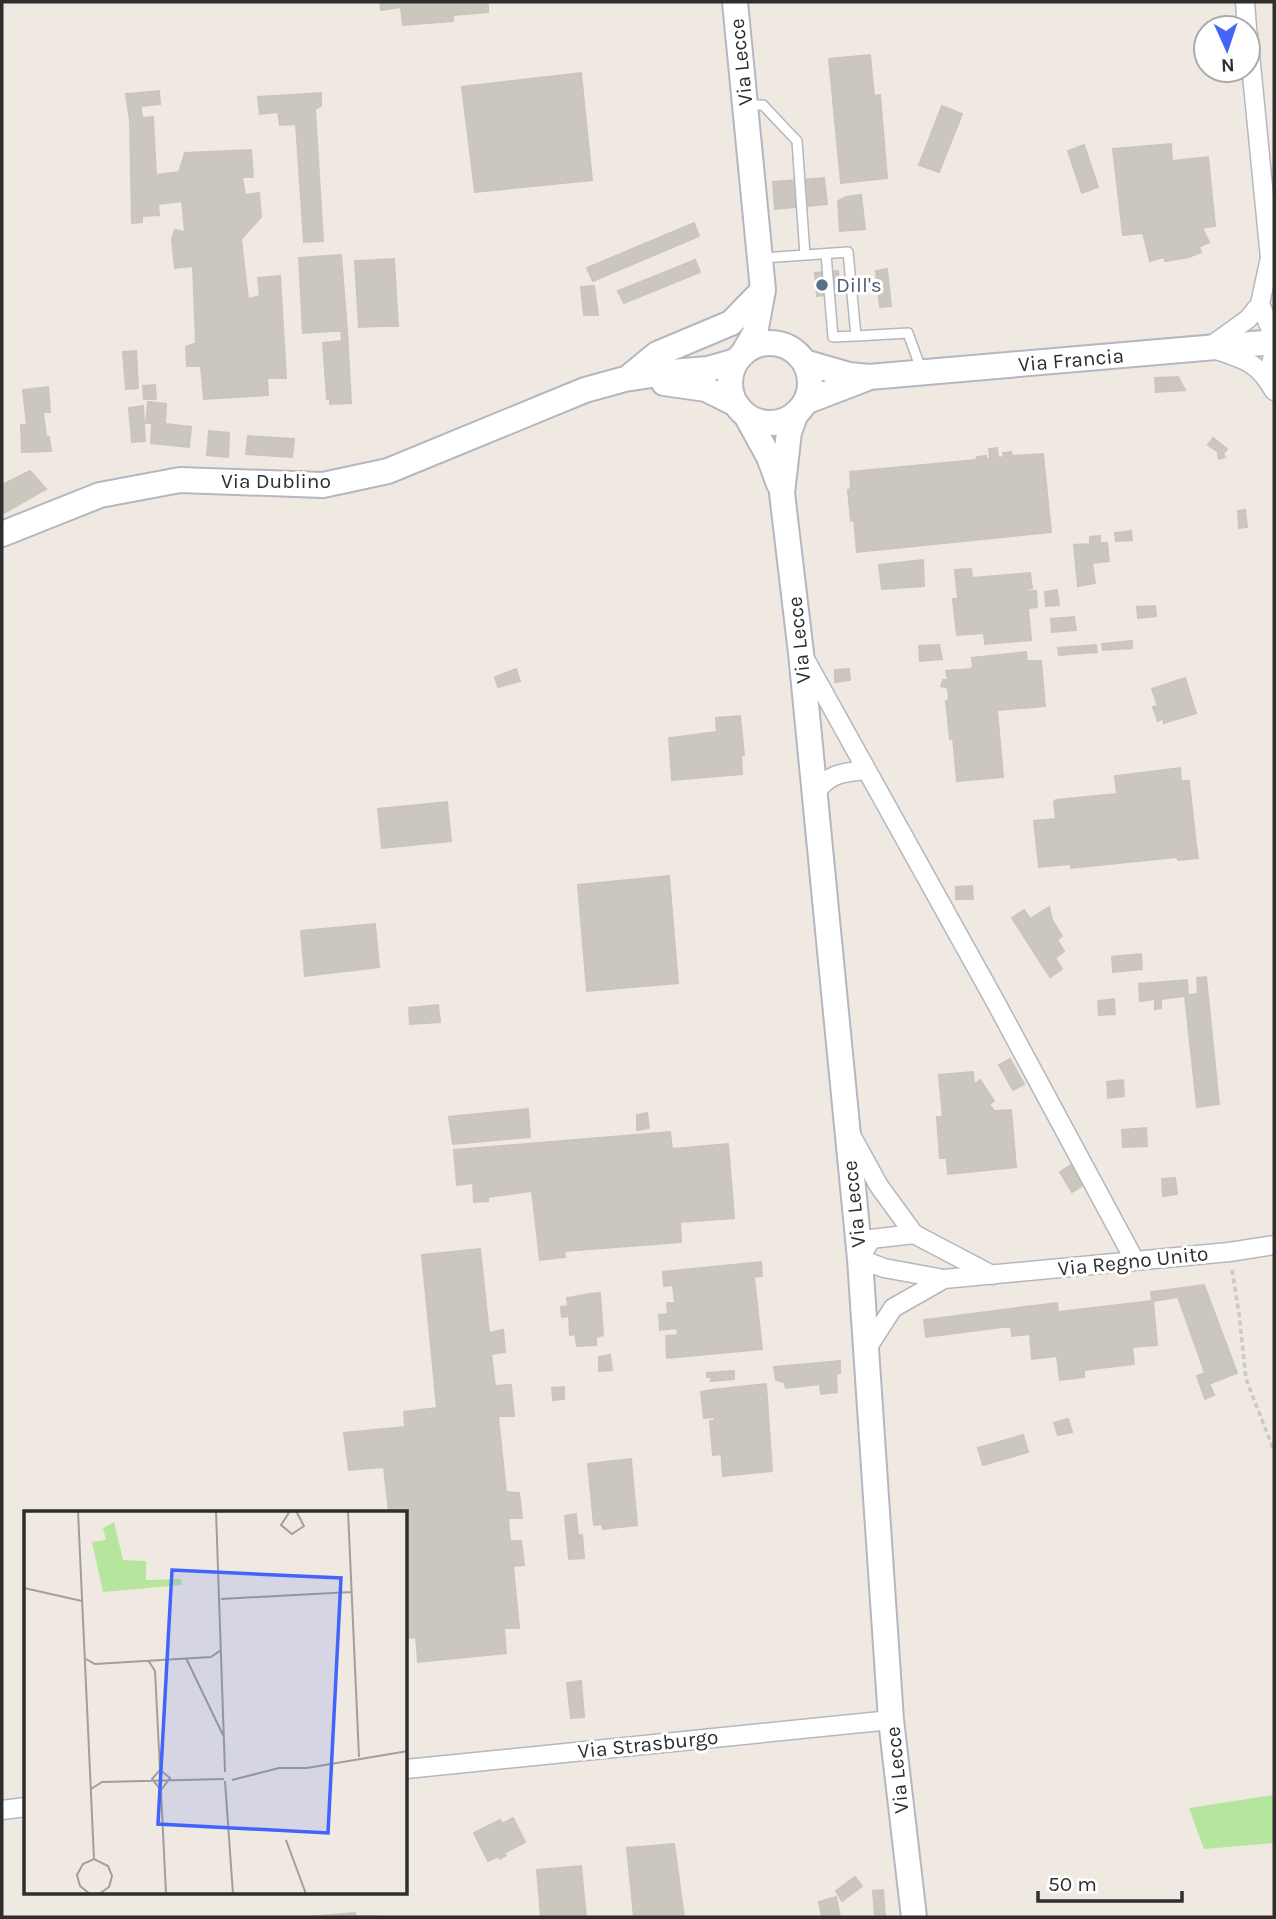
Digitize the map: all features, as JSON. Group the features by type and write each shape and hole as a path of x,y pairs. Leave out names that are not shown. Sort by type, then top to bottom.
{"main road":[{"name":"Via Lecce","path":"735,2 763,290 781,333 798,357"},
{"name":"Via Lecce","path":"739,358 755,333 763,290"},
{"name":"Via Dublino","path":"625,379 657,354 732,323 763,290"},
{"name":"Via Francia","path":"869,377 1274,342"},
{"path":"766,344 780,345 798,357 849,375 869,377 800,408 785,421 771,423 758,422 740,409 730,382 739,358 753,347 766,344"},
{"path":"798,357 810,382 800,408"},
{"name":"Via Dublino","path":"2,534 100,495 180,480 323,485 388,471 585,390 625,379 708,369 739,358"},
{"name":"Via Dublino","path":"625,379 706,389 740,409"},
{"name":"Via Lecce","path":"782,493 789,432 800,408"},
{"name":"Via Lecce","path":"740,409 769,457 782,493 802,653 860,1259 891,1720 914,1917"}],"street":[{"path":"1209,347 1248,319 1260,303 1272,263 1253,84"},
{"path":"1260,303 1274,337"},
{"path":"1209,347 1250,361 1271,385"},
{"path":"1271,385 1274,350"},
{"path":"802,653 995,1001 1135,1261"},
{"path":"815,793 825,780 841,773 865,770"},
{"path":"846,1126 879,1186 914,1234 992,1275"},
{"path":"914,1234 871,1239 860,1259 884,1268 944,1279"},
{"name":"Via Regno Unito","path":"944,1279 1229,1252 1274,1245"},
{"path":"866,1350 893,1308 944,1279"},
{"name":"Via Strasburgo","path":"408,1769 891,1720"},
{"path":"2,1810 24,1807"}],"lane":[{"path":"746,105 763,104 797,141 806,255"},
{"path":"759,258 848,252 856,336"},
{"path":"826,254 833,337 908,333 922,373"}],"path":[{"path":"1229,1252 1246,1379 1274,1451"}],"green space":[{"path":"1274,1795 1274,1843 1204,1849 1189,1808"}],"building":[{"path":"380,2 488,2 488,12 453,15 453,21 403,25 401,7 381,10"},
{"path":"870,55 874,96 880,95 887,178 841,183 829,59"},
{"path":"581,73 592,180 475,192 462,87"},
{"path":"159,91 160,104 141,106 139,93"},
{"path":"139,93 142,118 153,117 156,175 179,172 185,153 251,150 253,177 242,177 245,195 259,193 261,217 241,239 248,299 260,296 258,278 280,276 286,378 267,378 268,395 204,399 201,366 187,366 186,347 196,343 193,266 175,268 172,239 175,230 185,232 182,201 158,204 159,215 142,216 142,222 132,223 130,120 126,94"},
{"path":"321,93 321,106 315,109 323,241 304,242 296,124 280,125 278,112 260,114 258,97"},
{"path":"942,106 962,114 939,172 919,165"},
{"path":"1171,144 1172,161 1208,157 1215,226 1202,228 1209,242 1199,247 1201,252 1189,257 1165,261 1164,257 1150,261 1143,233 1123,235 1113,149"},
{"path":"1084,145 1098,187 1082,193 1068,151"},
{"path":"824,178 827,204 775,209 773,182"},
{"path":"861,195 865,229 840,231 838,201"},
{"path":"694,223 699,236 593,281 587,268"},
{"path":"341,255 347,330 303,333 299,258"},
{"path":"394,259 398,326 380,326 377,260"},
{"path":"377,260 380,326 359,327 355,261"},
{"path":"695,260 700,272 624,303 618,291"},
{"path":"887,269 891,306 880,307 876,271"},
{"path":"838,271 840,294 817,296 815,273"},
{"path":"594,286 598,315 584,315 581,287"},
{"path":"341,330 347,330 351,403 330,404 330,399 327,399 323,343 342,341"},
{"path":"136,351 138,388 126,389 123,352"},
{"path":"1178,377 1185,390 1156,392 1155,378"},
{"path":"155,385 156,399 144,399 143,386"},
{"path":"48,387 50,412 43,412 51,451 22,452 21,425 27,425 23,390"},
{"path":"148,402 166,404 165,424 191,427 189,447 151,443 152,423 146,423"},
{"path":"143,406 145,441 132,442 129,408"},
{"path":"209,431 229,433 228,457 207,455"},
{"path":"248,436 294,439 292,457 246,454"},
{"path":"1213,438 1227,449 1223,454 1225,457 1219,459 1220,453 1208,445"},
{"path":"997,448 998,458 1004,457 1003,453 1011,452 1012,456 1043,454 1051,532 857,552 848,490 851,489 850,472 976,460 977,457 986,456 986,459 990,459 989,449"},
{"path":"30,471 46,489 2,514 2,485"},
{"path":"1245,510 1247,527 1239,528 1238,511"},
{"path":"1131,531 1132,540 1116,541 1115,533"},
{"path":"1100,536 1100,543 1107,543 1109,561 1092,563 1095,583 1078,586 1074,545 1090,544 1090,537"},
{"path":"923,560 924,586 882,589 879,565"},
{"path":"971,569 972,578 1030,573 1032,588 1027,591 1036,591 1037,607 1028,608 1031,640 985,644 984,633 957,635 953,599 958,599 955,570"},
{"path":"1057,590 1059,605 1046,606 1045,592"},
{"path":"1155,606 1156,616 1138,618 1137,607"},
{"path":"1074,617 1076,630 1052,632 1051,619"},
{"path":"1132,641 1132,648 1103,650 1102,644"},
{"path":"939,645 942,659 920,661 919,646"},
{"path":"1096,645 1097,652 1059,655 1058,648"},
{"path":"1026,652 1027,661 1041,661 1045,706 997,710 1003,777 957,781 946,701 949,700 948,688 941,686 943,680 948,680 946,671 971,669 972,658"},
{"path":"516,669 520,681 498,687 495,677"},
{"path":"849,669 850,680 835,682 835,670"},
{"path":"1185,678 1196,713 1164,723 1163,718 1158,721 1153,707 1158,706 1152,689"},
{"path":"740,716 744,755 741,755 742,774 672,780 669,738 717,732 716,718"},
{"path":"1180,768 1186,846 1196,845 1198,858 1178,860 1177,857 1071,868 1071,864 1039,867 1034,821 1056,819 1056,800 1117,794 1115,776"},
{"path":"1181,781 1189,781 1196,845 1186,846"},
{"path":"447,802 451,841 382,848 378,809"},
{"path":"669,876 678,983 587,991 578,885"},
{"path":"972,886 973,899 956,899 956,887"},
{"path":"1049,907 1052,920 1062,936 1057,940 1064,951 1055,958 1062,969 1050,977 1012,918 1024,910 1030,919"},
{"path":"375,924 379,967 305,976 301,931"},
{"path":"1141,954 1142,969 1113,972 1112,957"},
{"path":"1206,977 1219,1104 1197,1107 1185,996 1161,999 1161,1008 1155,1009 1155,999 1140,1001 1139,984 1187,980 1188,995 1198,994 1197,978"},
{"path":"1114,999 1115,1014 1099,1015 1098,1001"},
{"path":"438,1005 440,1022 410,1024 409,1008"},
{"path":"1010,1059 1024,1084 1013,1090 999,1065"},
{"path":"973,1072 974,1085 980,1080 994,1101 989,1104 994,1111 1011,1110 1016,1167 948,1174 939,1075"},
{"path":"1123,1080 1124,1096 1108,1098 1107,1082"},
{"path":"528,1109 530,1137 453,1144 449,1117"},
{"path":"647,1113 649,1128 637,1130 637,1115"},
{"path":"937,1117 943,1117 947,1158 940,1158"},
{"path":"1146,1128 1147,1146 1123,1147 1122,1130"},
{"path":"670,1132 672,1149 728,1144 734,1218 680,1222 681,1242 564,1251 565,1257 540,1260 532,1191 488,1197 488,1201 474,1202 473,1183 457,1185 454,1150"},
{"path":"1071,1165 1083,1185 1072,1192 1060,1172"},
{"path":"1175,1178 1177,1194 1163,1196 1162,1179"},
{"path":"480,1249 489,1333 503,1330 505,1352 491,1354 495,1386 511,1385 514,1416 498,1416 506,1492 519,1493 522,1518 508,1518 510,1541 521,1541 524,1565 513,1566 519,1628 504,1628 506,1653 418,1662 416,1637 408,1638 408,1511 389,1511 384,1467 349,1470 344,1433 405,1427 404,1412 437,1408 422,1255"},
{"path":"761,1262 762,1276 754,1277 762,1349 667,1358 666,1336 678,1335 677,1328 660,1330 659,1315 668,1314 667,1303 675,1303 673,1285 664,1286 663,1272"},
{"path":"1204,1285 1237,1373 1209,1384 1178,1297 1153,1301 1157,1345 1132,1347 1134,1364 1084,1370 1084,1377 1060,1380 1057,1356 1032,1359 1030,1334 1012,1336 1009,1309 1057,1303 1058,1312 1152,1301 1151,1292"},
{"path":"600,1293 602,1321 592,1322 590,1294"},
{"path":"590,1294 592,1322 602,1321 603,1335 596,1337 596,1345 577,1346 575,1334 570,1335 569,1316 562,1317 561,1307 568,1306 567,1298"},
{"path":"1009,1309 1011,1326 926,1337 924,1320"},
{"path":"610,1355 612,1370 599,1371 599,1357"},
{"path":"840,1361 840,1373 836,1374 837,1392 821,1394 820,1384 786,1388 784,1382 776,1380 774,1367"},
{"path":"734,1371 734,1379 711,1381 711,1377 707,1377 707,1373"},
{"path":"1205,1373 1214,1395 1205,1399 1197,1376"},
{"path":"766,1384 772,1471 723,1476 720,1432 716,1433 712,1390"},
{"path":"564,1387 564,1399 553,1400 552,1388"},
{"path":"712,1390 714,1417 704,1418 701,1392"},
{"path":"1068,1419 1072,1432 1058,1435 1054,1423"},
{"path":"715,1420 716,1433 720,1432 722,1454 713,1455 710,1421"},
{"path":"1023,1435 1028,1452 983,1465 978,1448"},
{"path":"631,1459 637,1525 603,1529 602,1524 594,1525 588,1464"},
{"path":"576,1514 578,1536 582,1535 584,1558 569,1559 565,1516"},
{"path":"581,1681 584,1717 571,1718 567,1683"},
{"path":"513,1818 525,1842 504,1853 506,1855 500,1859 499,1856 488,1861 474,1833 500,1820 502,1824"},
{"path":"674,1844 684,1917 634,1917 627,1848"},
{"path":"581,1866 586,1917 541,1917 537,1870"},
{"path":"855,1877 862,1886 842,1901 836,1891"},
{"path":"883,1890 885,1917 875,1917 873,1891"},
{"path":"836,1897 840,1917 822,1917 819,1902"},
{"path":"355,1913 356,1916 394,1917 307,1917"}],"place":[{"name":"Dill's","path":"822,285"}]}
